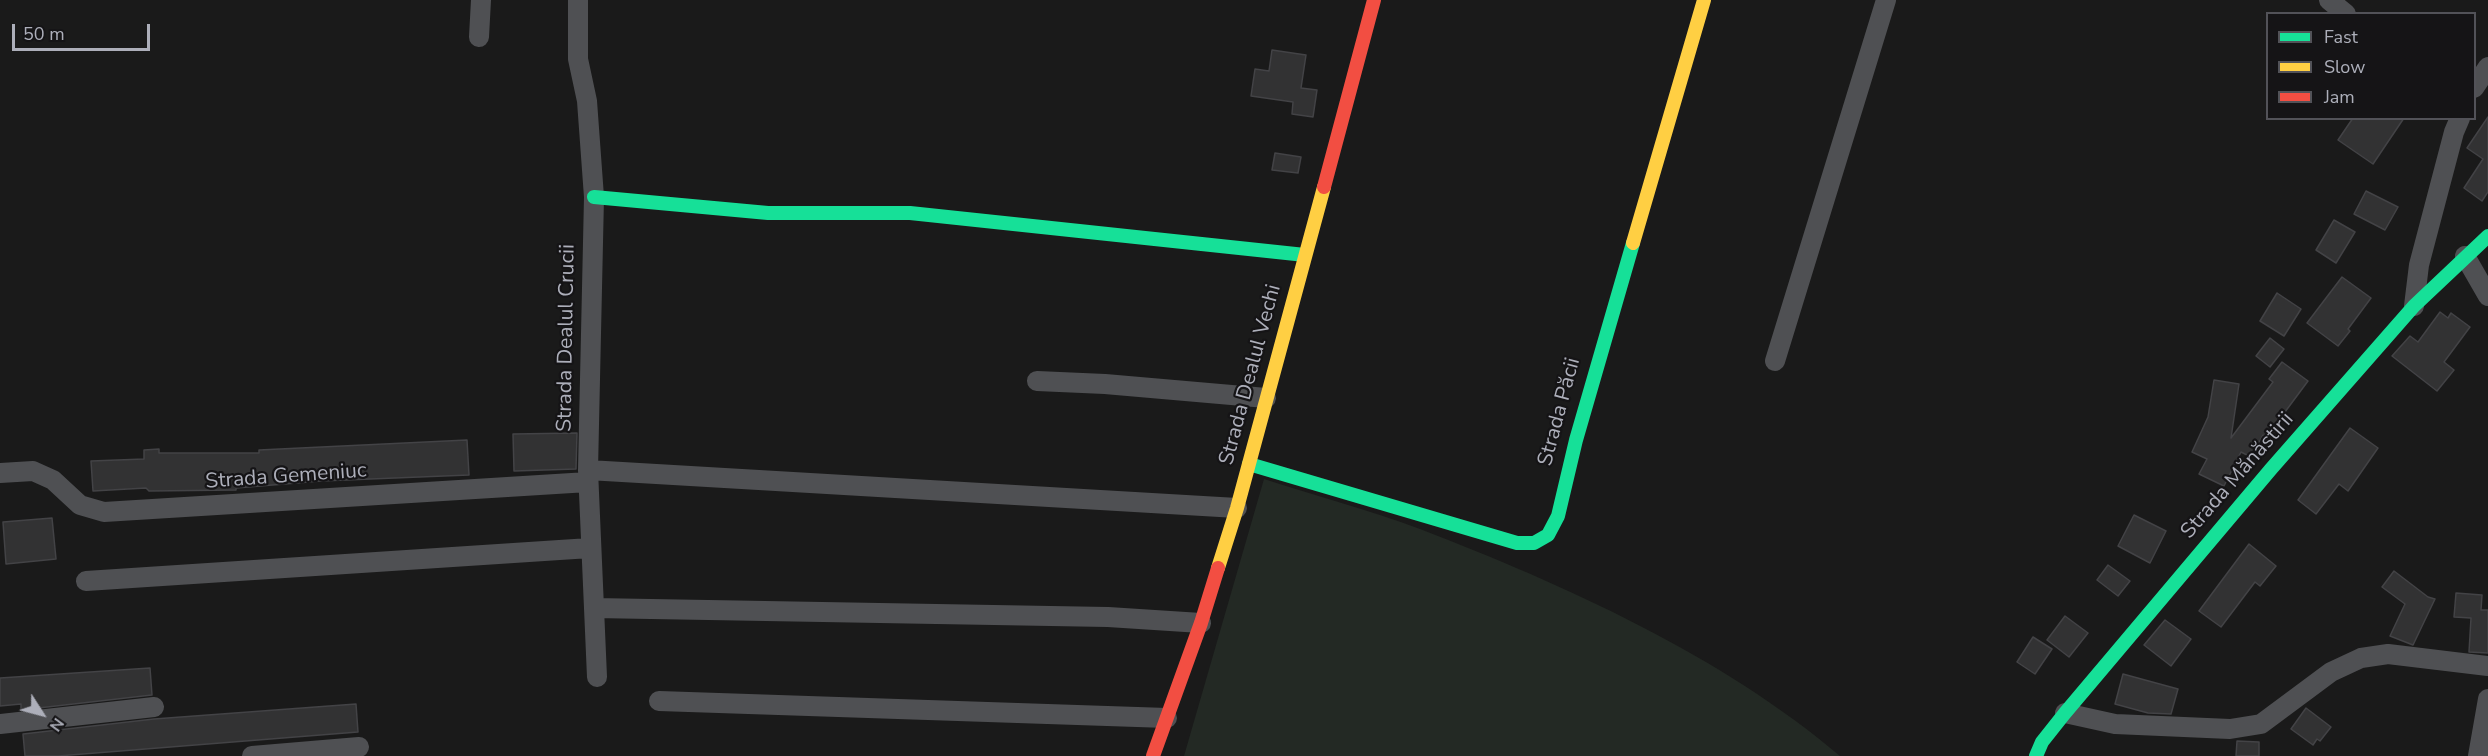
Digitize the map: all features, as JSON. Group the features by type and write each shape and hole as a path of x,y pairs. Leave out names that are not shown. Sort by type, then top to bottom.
{"street":[{"path":"478,36 481,0"},
{"name":"Strada Dealul Crucii","path":"578,0 578,59 587,100 594,197 588,476 597,677"},
{"name":"Strada Dealul Vechi","path":"1153,756 1201,624 1237,508 1374,0"},
{"name":"Strada Păcii","path":"1249,464 1517,543 1534,543 1548,535 1558,516 1576,440 1704,0"},
{"path":"1775,361 1886,0"},
{"path":"2329,0 2344,12"},
{"path":"2476,86 2488,67"},
{"path":"2414,306 2421,254 2459,120"},
{"path":"594,197 768,213 910,213 1305,255"},
{"name":"Strada Mănăstirii","path":"2037,756 2042,742 2065,713 2271,469 2414,306 2465,255 2488,236"},
{"path":"2465,255 2488,296"},
{"path":"1036,381 1105,384 1266,398"},
{"name":"Strada Gemeniuc","path":"0,473 33,471 53,480 80,505 104,512 588,476 1237,508"},
{"path":"86,581 590,548"},
{"path":"594,608 1108,617 1201,624"},
{"path":"2065,713 2115,724 2230,729 2261,724 2331,672 2361,658 2388,654 2488,666"},
{"path":"2478,756 2488,699"},
{"path":"659,701 1167,718"},
{"path":"0,724 154,707"},
{"path":"252,756 359,747"}],"shaded area":[{"path":"1264,479 1420,529 1585,599 1640,626 1745,686 1840,756 1184,756"}],"building":[{"path":"1272,50 1306,55 1301,88 1317,90 1313,117 1292,114 1293,102 1251,96 1255,69 1269,71"},
{"path":"2488,117 2488,192 2482,201 2464,188 2483,159 2467,148"},
{"path":"2352,120 2403,120 2373,164 2338,140"},
{"path":"1275,153 1301,157 1298,173 1272,170"},
{"path":"2366,191 2398,207 2385,230 2354,214"},
{"path":"2334,220 2355,232 2336,263 2316,250"},
{"path":"2342,277 2371,298 2338,346 2307,323"},
{"path":"2277,293 2301,309 2284,336 2260,321"},
{"path":"2440,312 2448,318 2451,313 2470,327 2444,362 2454,370 2437,391 2392,356 2410,336 2418,342"},
{"path":"2270,338 2284,349 2270,367 2256,356"},
{"path":"2282,362 2308,381 2282,416 2284,418 2268,440 2263,435 2251,457 2241,452 2224,486 2199,474 2207,459 2192,452 2208,417 2214,380 2239,384 2231,438 2273,382 2269,379"},
{"path":"2350,428 2378,448 2348,491 2339,484 2316,514 2298,500"},
{"path":"577,433 576,469 514,471 513,434"},
{"path":"467,440 469,475 321,481 236,488 236,490 149,491 146,488 93,491 91,461 144,459 144,450 159,449 159,453 259,453 259,450"},
{"path":"2134,515 2166,531 2150,563 2118,546"},
{"path":"52,518 56,559 6,564 3,522"},
{"path":"2249,544 2276,566 2260,586 2255,582 2221,627 2199,611"},
{"path":"2108,565 2130,581 2118,596 2097,580"},
{"path":"2394,571 2428,597 2435,599 2413,645 2390,636 2405,604 2382,587"},
{"path":"2456,593 2482,595 2481,610 2488,610 2488,653 2469,652 2471,618 2454,617"},
{"path":"2065,616 2088,633 2069,657 2047,640"},
{"path":"2165,620 2191,639 2171,666 2144,645"},
{"path":"2033,637 2052,649 2035,674 2017,662"},
{"path":"150,668 152,695 21,710 21,704 0,706 0,678"},
{"path":"2123,674 2178,689 2171,714 2148,713 2115,704"},
{"path":"356,704 358,732 58,756 25,756 23,734 154,719"},
{"path":"2306,708 2331,727 2320,741 2317,739 2313,745 2291,729"},
{"path":"2237,741 2259,742 2259,756 2236,756"}],"traffic: fast":[{"path":"594,197 768,213 910,213 1305,255"},
{"path":"2036,756 2042,742 2065,713 2271,469 2414,306 2488,236"},
{"path":"1249,464 1517,543 1534,543 1548,535 1558,516 1576,440 1633,243"}],"traffic: slow":[{"path":"1633,243 1704,0"},
{"path":"1218,568 1237,508 1324,187"}],"traffic: jam":[{"path":"1324,187 1374,0"},
{"path":"1153,756 1201,623 1218,568"}]}
